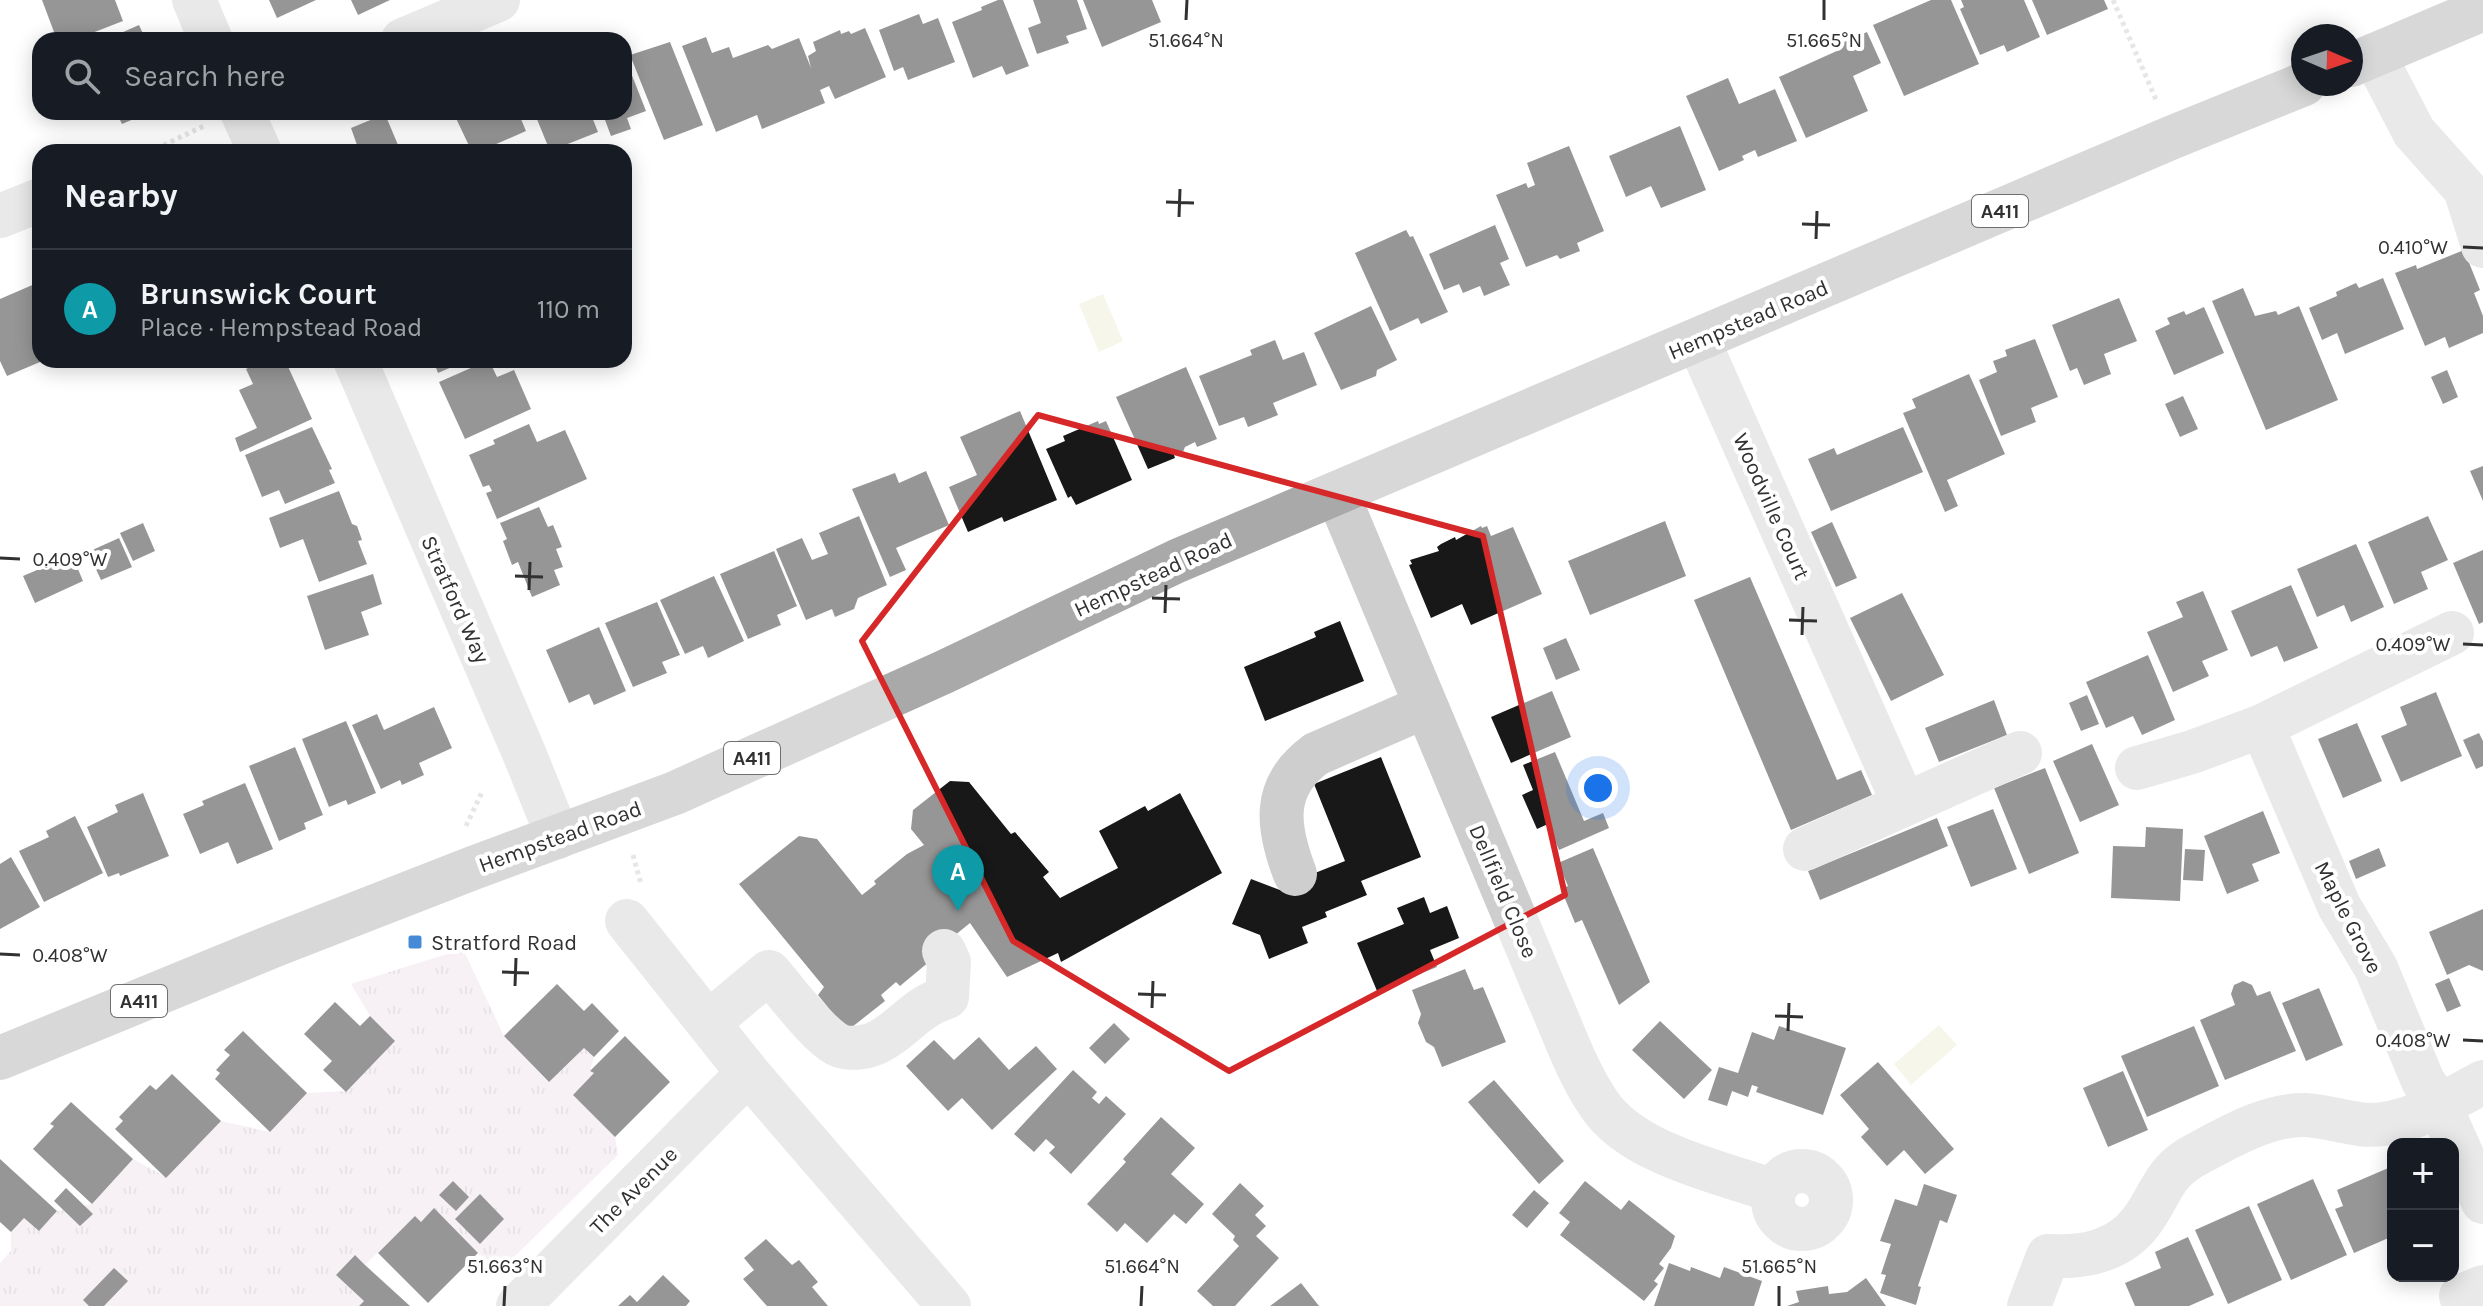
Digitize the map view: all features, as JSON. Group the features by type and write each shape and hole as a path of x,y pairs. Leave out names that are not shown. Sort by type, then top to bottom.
{"main road":[{"path":"2363,60 2483,9"},
{"name":"Hempstead Road","path":"0,1058 292,938 689,787 944,672 1177,561 2291,89"}],"street":[{"path":"194,0 208,32"},
{"path":"422,32 498,0"},
{"path":"2363,60 2414,132 2465,189 2483,246"},
{"path":"235,120 254,144"},
{"path":"0,216 32,203"},
{"name":"Woodville Court","path":"1698,340 1904,804"},
{"name":"Stratford Way","path":"358,368 558,837"},
{"name":"Dellfield Close","path":"1337,493 1548,997 1600,1105 1616,1124 1640,1140 1774,1191"},
{"path":"2137,768 2262,726 2452,633"},
{"path":"1295,874 1285,848 1280,817 1283,797 1302,765 1316,754 1426,706"},
{"name":"Maple Grove","path":"2262,726 2339,906 2376,968 2423,1081 2440,1106 2483,1202"},
{"path":"1805,849 2020,753"},
{"path":"627,921 748,1073 949,1306"},
{"path":"708,1023 769,972 824,1035 839,1046 858,1048 880,1042 926,1004 947,997 949,962 944,951"},
{"name":"The Avenue","path":"518,1306 748,1073"},
{"path":"2029,1306 2048,1256 2093,1254 2125,1239 2140,1223 2174,1169 2238,1133 2285,1116 2304,1115 2350,1124 2382,1124 2440,1106 2483,1082"},
{"path":"2465,1306 2461,1296 2483,1287"}],"path":[{"path":"2113,0 2173,137"},
{"path":"167,144 220,120"},
{"path":"455,831 465,827 483,790"}],"highlighted area":[{"path":"1038,415 1483,536 1565,895 1229,1071 1013,941 862,641"}],"green space":[{"path":"463,949 504,1036 548,1082 584,1048 594,1057 590,1071 594,1073 573,1095 615,1137 618,1155 501,1270 478,1253 434,1209 421,1222 415,1216 365,1265 354,1255 336,1275 364,1301 359,1306 0,1306 0,1263 11,1251 11,1232 24,1218 39,1231 57,1211 92,1204 133,1159 166,1177 221,1121 270,1132 307,1093 346,1091 370,1016 351,984"}],"shaded area":[{"path":"1103,294 1123,341 1099,352 1079,304"},
{"path":"1939,1025 1957,1045 1911,1085 1894,1064"}],"building":[{"path":"42,0 115,0 123,21 95,32 54,32"},
{"path":"269,0 316,0 277,18"},
{"path":"351,0 390,0 358,15"},
{"path":"1003,0 1029,66 1006,75 1002,66 973,78 952,22"},
{"path":"1033,0 1077,0 1087,29 1066,36 1069,43 1037,54 1028,28 1041,23"},
{"path":"1083,0 1152,0 1161,22 1102,47"},
{"path":"1931,0 1951,0 1979,64 1904,96 1873,25"},
{"path":"1961,0 2024,0 2040,37 2007,52 2004,45 1980,55 1960,9 1964,7"},
{"path":"2032,0 2104,0 2108,9 2047,35"},
{"path":"919,14 923,24 938,18 955,62 908,80 903,67 894,71 879,30"},
{"path":"139,25 142,32 123,32"},
{"path":"865,28 886,77 835,99 829,86 820,90 825,103 762,129 757,115 716,132 682,46 706,37 712,53 729,47 733,58 768,45 772,49 799,38 811,68 808,56 816,51 813,42 840,30 841,34 849,31 851,34"},
{"path":"1867,32 1881,63 1853,76 1868,111 1806,138 1779,77 1839,50 1837,45"},
{"path":"670,42 703,125 664,140 632,54"},
{"path":"632,75 646,111 632,116"},
{"path":"1728,78 1739,104 1775,89 1797,141 1758,157 1755,150 1742,156 1744,160 1719,171 1686,96"},
{"path":"370,120 388,120 398,144 357,144 351,128"},
{"path":"457,120 521,120 526,131 496,144 468,144"},
{"path":"537,120 593,120 598,132 568,144 547,144"},
{"path":"605,120 628,120 631,129 611,136"},
{"path":"1680,126 1706,190 1661,208 1651,186 1626,197 1609,156"},
{"path":"1569,146 1604,231 1577,243 1580,251 1560,259 1557,255 1526,267 1496,195 1526,183 1528,188 1535,185 1527,163"},
{"path":"1495,225 1509,259 1500,263 1510,285 1484,296 1480,286 1463,293 1459,284 1444,290 1429,254"},
{"path":"1406,230 1410,237 1413,236 1448,312 1421,324 1418,318 1390,331 1355,253"},
{"path":"2464,250 2480,290 2474,293 2483,316 2483,333 2449,348 2445,337 2425,346 2395,273 2416,265 2417,269"},
{"path":"2383,278 2404,329 2345,354 2337,333 2322,340 2309,308 2337,296 2336,292 2356,283 2359,288"},
{"path":"32,285 32,365 7,376 0,361 0,299"},
{"path":"2243,288 2255,316 2276,311 2278,315 2299,306 2338,400 2266,430 2212,301"},
{"path":"2119,298 2137,341 2104,354 2111,374 2084,385 2077,368 2070,371 2052,325"},
{"path":"1371,306 1397,360 1377,370 1376,376 1341,390 1314,333"},
{"path":"2204,307 2224,353 2174,375 2155,331 2170,324 2167,318 2184,311 2186,315"},
{"path":"2035,339 2058,397 2031,408 2036,422 2001,436 1979,380 1997,372 1993,361 2007,356 2005,350"},
{"path":"1275,340 1283,360 1304,352 1317,385 1273,403 1278,415 1248,427 1244,417 1219,426 1199,376 1252,355 1250,350"},
{"path":"1186,367 1217,439 1197,447 1195,442 1174,455 1175,458 1148,469 1116,397"},
{"path":"289,368 312,419 240,452 235,438 257,428 239,390 253,384 246,369"},
{"path":"471,368 493,368 497,377 514,370 531,409 465,439 439,382"},
{"path":"2447,370 2458,397 2443,404 2431,377"},
{"path":"1969,374 2005,454 1947,480 1958,506 1945,512 1903,413 1916,408 1912,399"},
{"path":"2183,396 2198,429 2180,437 2165,404"},
{"path":"1020,411 1057,500 1004,522 1002,517 968,532 949,487 977,475 960,437"},
{"path":"1098,421 1099,424 1106,421 1132,480 1076,505 1071,496 1068,498 1046,449 1065,441 1063,436"},
{"path":"529,424 537,442 565,430 587,479 497,519 486,493 492,491 489,485 483,487 469,455"},
{"path":"312,427 332,469 329,470 335,483 285,504 279,490 262,497 245,455"},
{"path":"1903,427 1923,472 1831,511 1808,459 1834,448 1837,455"},
{"path":"2483,466 2483,501 2470,471"},
{"path":"926,471 949,525 896,548 906,570 890,577 852,489 895,473 899,483"},
{"path":"339,491 352,524 357,526 362,540 358,541 367,564 319,582 303,539 280,548 269,518"},
{"path":"539,507 548,527 553,525 562,547 556,549 563,567 554,570 560,585 532,597 518,562 512,565 500,523"},
{"path":"859,516 887,585 858,598 854,609 835,617 832,609 806,620 776,549 802,538 812,560 828,554 819,533"},
{"path":"2428,516 2448,560 2421,572 2428,589 2394,604 2368,542"},
{"path":"1665,521 1686,576 1590,615 1568,561"},
{"path":"1832,522 1857,578 1836,587 1811,532"},
{"path":"143,523 155,551 133,561 120,533"},
{"path":"1481,526 1487,526 1491,536 1513,527 1542,594 1471,625 1462,604 1431,618 1409,565 1412,564 1410,560 1439,551 1437,547 1441,544 1455,537 1456,540"},
{"path":"119,538 132,567 101,580 88,552"},
{"path":"2356,544 2384,607 2351,622 2344,605 2317,617 2297,569"},
{"path":"2483,550 2483,622 2479,624 2453,563"},
{"path":"774,551 797,606 777,615 781,625 748,639 720,574"},
{"path":"72,555 83,581 35,603 23,576"},
{"path":"373,574 382,604 361,612 369,635 325,650 307,596"},
{"path":"714,576 744,641 708,658 703,646 685,654 660,600"},
{"path":"1750,577 1837,780 1861,770 1872,795 1791,830 1694,600"},
{"path":"2291,585 2318,648 2284,662 2277,646 2251,657 2231,611"},
{"path":"2203,591 2228,650 2202,661 2209,676 2173,692 2147,632 2183,617 2176,602"},
{"path":"1902,593 1944,675 1891,701 1850,618"},
{"path":"657,602 680,655 662,662 667,673 633,687 605,623"},
{"path":"1340,621 1364,681 1265,721 1244,667 1316,637 1314,632"},
{"path":"599,627 626,691 594,705 589,694 569,703 546,650"},
{"path":"1566,638 1580,670 1556,680 1543,648"},
{"path":"2148,655 2175,720 2142,735 2133,716 2106,728 2086,682"},
{"path":"1552,691 1571,737 1511,763 1491,717"},
{"path":"2436,692 2462,756 2401,782 2381,736 2407,725 2400,707"},
{"path":"2087,695 2099,724 2081,731 2069,703"},
{"path":"1994,700 2007,735 1939,762 1925,728"},
{"path":"434,707 452,748 419,763 424,775 402,785 400,780 381,789 352,725 377,714 384,730"},
{"path":"346,721 376,793 348,805 346,800 329,807 302,739"},
{"path":"2357,723 2382,781 2343,798 2318,739"},
{"path":"2479,733 2483,741 2483,766 2476,769 2463,740"},
{"path":"2092,744 2119,805 2080,822 2053,761"},
{"path":"295,747 323,815 304,823 306,829 279,841 249,766"},
{"path":"1555,752 1584,821 1603,813 1609,828 1559,850 1548,824 1537,829 1522,795 1533,790 1523,765"},
{"path":"1381,757 1421,857 1361,881 1367,895 1325,912 1327,917 1302,927 1308,943 1269,959 1260,935 1232,924 1251,879 1288,893 1310,875 1345,861 1314,784"},
{"path":"2045,768 2079,853 2029,874 1994,788"},
{"path":"950,781 969,782 1011,834 1015,832 1049,872 1043,877 1060,898 1118,868 1099,831 1145,806 1148,811 1180,793 1222,873 1061,962 1058,953 1007,977 970,923 933,953 936,956 900,986 896,982 881,995 885,1001 847,1031 818,995 824,987 739,884 799,836 817,839 862,895 907,854 924,845 911,829 913,810"},
{"path":"245,783 273,849 237,864 228,842 200,854 183,814 204,805 202,801"},
{"path":"143,793 169,856 120,876 119,873 108,877 87,827 118,812 115,805"},
{"path":"1993,809 2017,869 1971,887 1947,827"},
{"path":"2263,811 2280,853 2252,864 2259,881 2227,894 2204,836"},
{"path":"75,816 103,873 44,902 19,851 49,837 46,831"},
{"path":"1937,818 1948,846 1820,900 1808,871"},
{"path":"2146,827 2183,829 2180,901 2111,898 2113,846 2145,847"},
{"path":"1593,848 1650,982 1619,1005 1582,920 1575,923 1561,889 1568,886 1558,863"},
{"path":"2379,848 2386,866 2356,879 2349,861"},
{"path":"2185,849 2205,850 2203,881 2183,880"},
{"path":"11,857 40,907 0,929 0,864"},
{"path":"1424,897 1430,913 1447,906 1459,938 1430,950 1437,967 1377,991 1357,943 1404,924 1397,908"},
{"path":"2483,909 2483,971 2469,965 2447,975 2429,932"},
{"path":"1465,969 1474,990 1483,987 1506,1042 1442,1067 1434,1047 1426,1042 1418,1023 1421,1014 1412,990"},
{"path":"2449,978 2461,1006 2447,1012 2435,984"},
{"path":"2243,981 2252,985 2257,996 2270,991 2296,1051 2225,1080 2200,1020 2235,1005 2231,994 2234,985"},
{"path":"557,984 584,1011 592,1003 619,1031 594,1057 584,1048 549,1082 504,1036"},
{"path":"2319,988 2343,1045 2306,1061 2282,1003"},
{"path":"335,1002 360,1026 370,1016 395,1041 346,1092 323,1070 332,1061 304,1034"},
{"path":"1660,1021 1712,1070 1684,1099 1632,1050"},
{"path":"1114,1023 1130,1039 1105,1064 1089,1048"},
{"path":"1779,1026 1846,1048 1823,1115 1756,1092 1758,1087 1752,1085 1748,1097 1732,1091 1727,1106 1708,1100 1719,1067 1738,1073 1752,1032 1774,1040"},
{"path":"2194,1026 2219,1086 2147,1117 2121,1056"},
{"path":"243,1031 307,1093 270,1132 215,1079 220,1073 216,1070 230,1055 224,1050"},
{"path":"625,1036 670,1082 615,1137 573,1095 594,1073 590,1071"},
{"path":"979,1037 1009,1070 1036,1046 1057,1069 992,1130 962,1098 948,1111 906,1066 934,1040 954,1060"},
{"path":"1878,1062 1954,1149 1925,1174 1904,1150 1887,1166 1861,1137 1869,1129 1840,1095"},
{"path":"1073,1070 1097,1092 1092,1098 1099,1104 1106,1096 1126,1114 1071,1174 1049,1153 1055,1147 1046,1139 1034,1152 1014,1134"},
{"path":"2123,1071 2148,1130 2108,1147 2083,1088"},
{"path":"172,1074 221,1121 166,1178 115,1129 123,1121 119,1117 150,1085 156,1090"},
{"path":"1494,1080 1564,1161 1539,1184 1468,1102"},
{"path":"71,1102 133,1159 92,1204 33,1149 54,1126 50,1124"},
{"path":"1161,1117 1195,1148 1171,1174 1204,1204 1186,1224 1174,1214 1147,1243 1125,1223 1117,1232 1087,1204 1126,1162 1123,1159"},
{"path":"0,1159 57,1211 39,1231 24,1218 11,1232 0,1222"},
{"path":"2387,1169 2387,1239 2354,1253 2335,1209 2343,1206 2337,1190"},
{"path":"2313,1179 2347,1255 2291,1280 2257,1204"},
{"path":"453,1181 469,1197 456,1211 439,1195"},
{"path":"1585,1181 1621,1210 1629,1200 1675,1236 1671,1248 1659,1264 1664,1268 1654,1281 1658,1284 1644,1301 1560,1235 1570,1222 1559,1213"},
{"path":"1240,1183 1264,1206 1255,1215 1266,1226 1256,1236 1279,1258 1235,1306 1213,1306 1197,1291 1239,1246 1233,1240 1235,1236 1212,1214"},
{"path":"1924,1184 1957,1195 1947,1223 1940,1220 1918,1286 1921,1287 1916,1305 1880,1293 1886,1275 1881,1274 1891,1244 1880,1241 1895,1199 1917,1206"},
{"path":"66,1188 93,1214 80,1226 54,1201"},
{"path":"1534,1190 1549,1203 1527,1228 1512,1215"},
{"path":"480,1194 504,1219 480,1244 455,1219"},
{"path":"2249,1206 2282,1280 2228,1304 2195,1230"},
{"path":"434,1208 478,1253 428,1303 378,1253 415,1216 421,1222"},
{"path":"2188,1237 2214,1295 2189,1306 2135,1306 2125,1283 2161,1268 2155,1252"},
{"path":"766,1239 792,1265 799,1260 818,1282 812,1287 828,1306 767,1306 743,1279 754,1270 744,1258"},
{"path":"355,1255 410,1306 359,1306 364,1301 336,1275"},
{"path":"1669,1263 1720,1278 1724,1267 1762,1281 1754,1306 1654,1306"},
{"path":"114,1268 128,1281 104,1306 89,1306 83,1300"},
{"path":"663,1275 690,1301 686,1306 618,1306 630,1295 637,1302"},
{"path":"1866,1278 1886,1306 1787,1306 1799,1302 1796,1291 1828,1286 1829,1294 1847,1292"},
{"path":"1301,1283 1319,1306 1270,1306"}],"place":[{"name":"Brunswick Court","path":"958,911"},
{"name":"Stratford Road","path":"415,942"}]}
